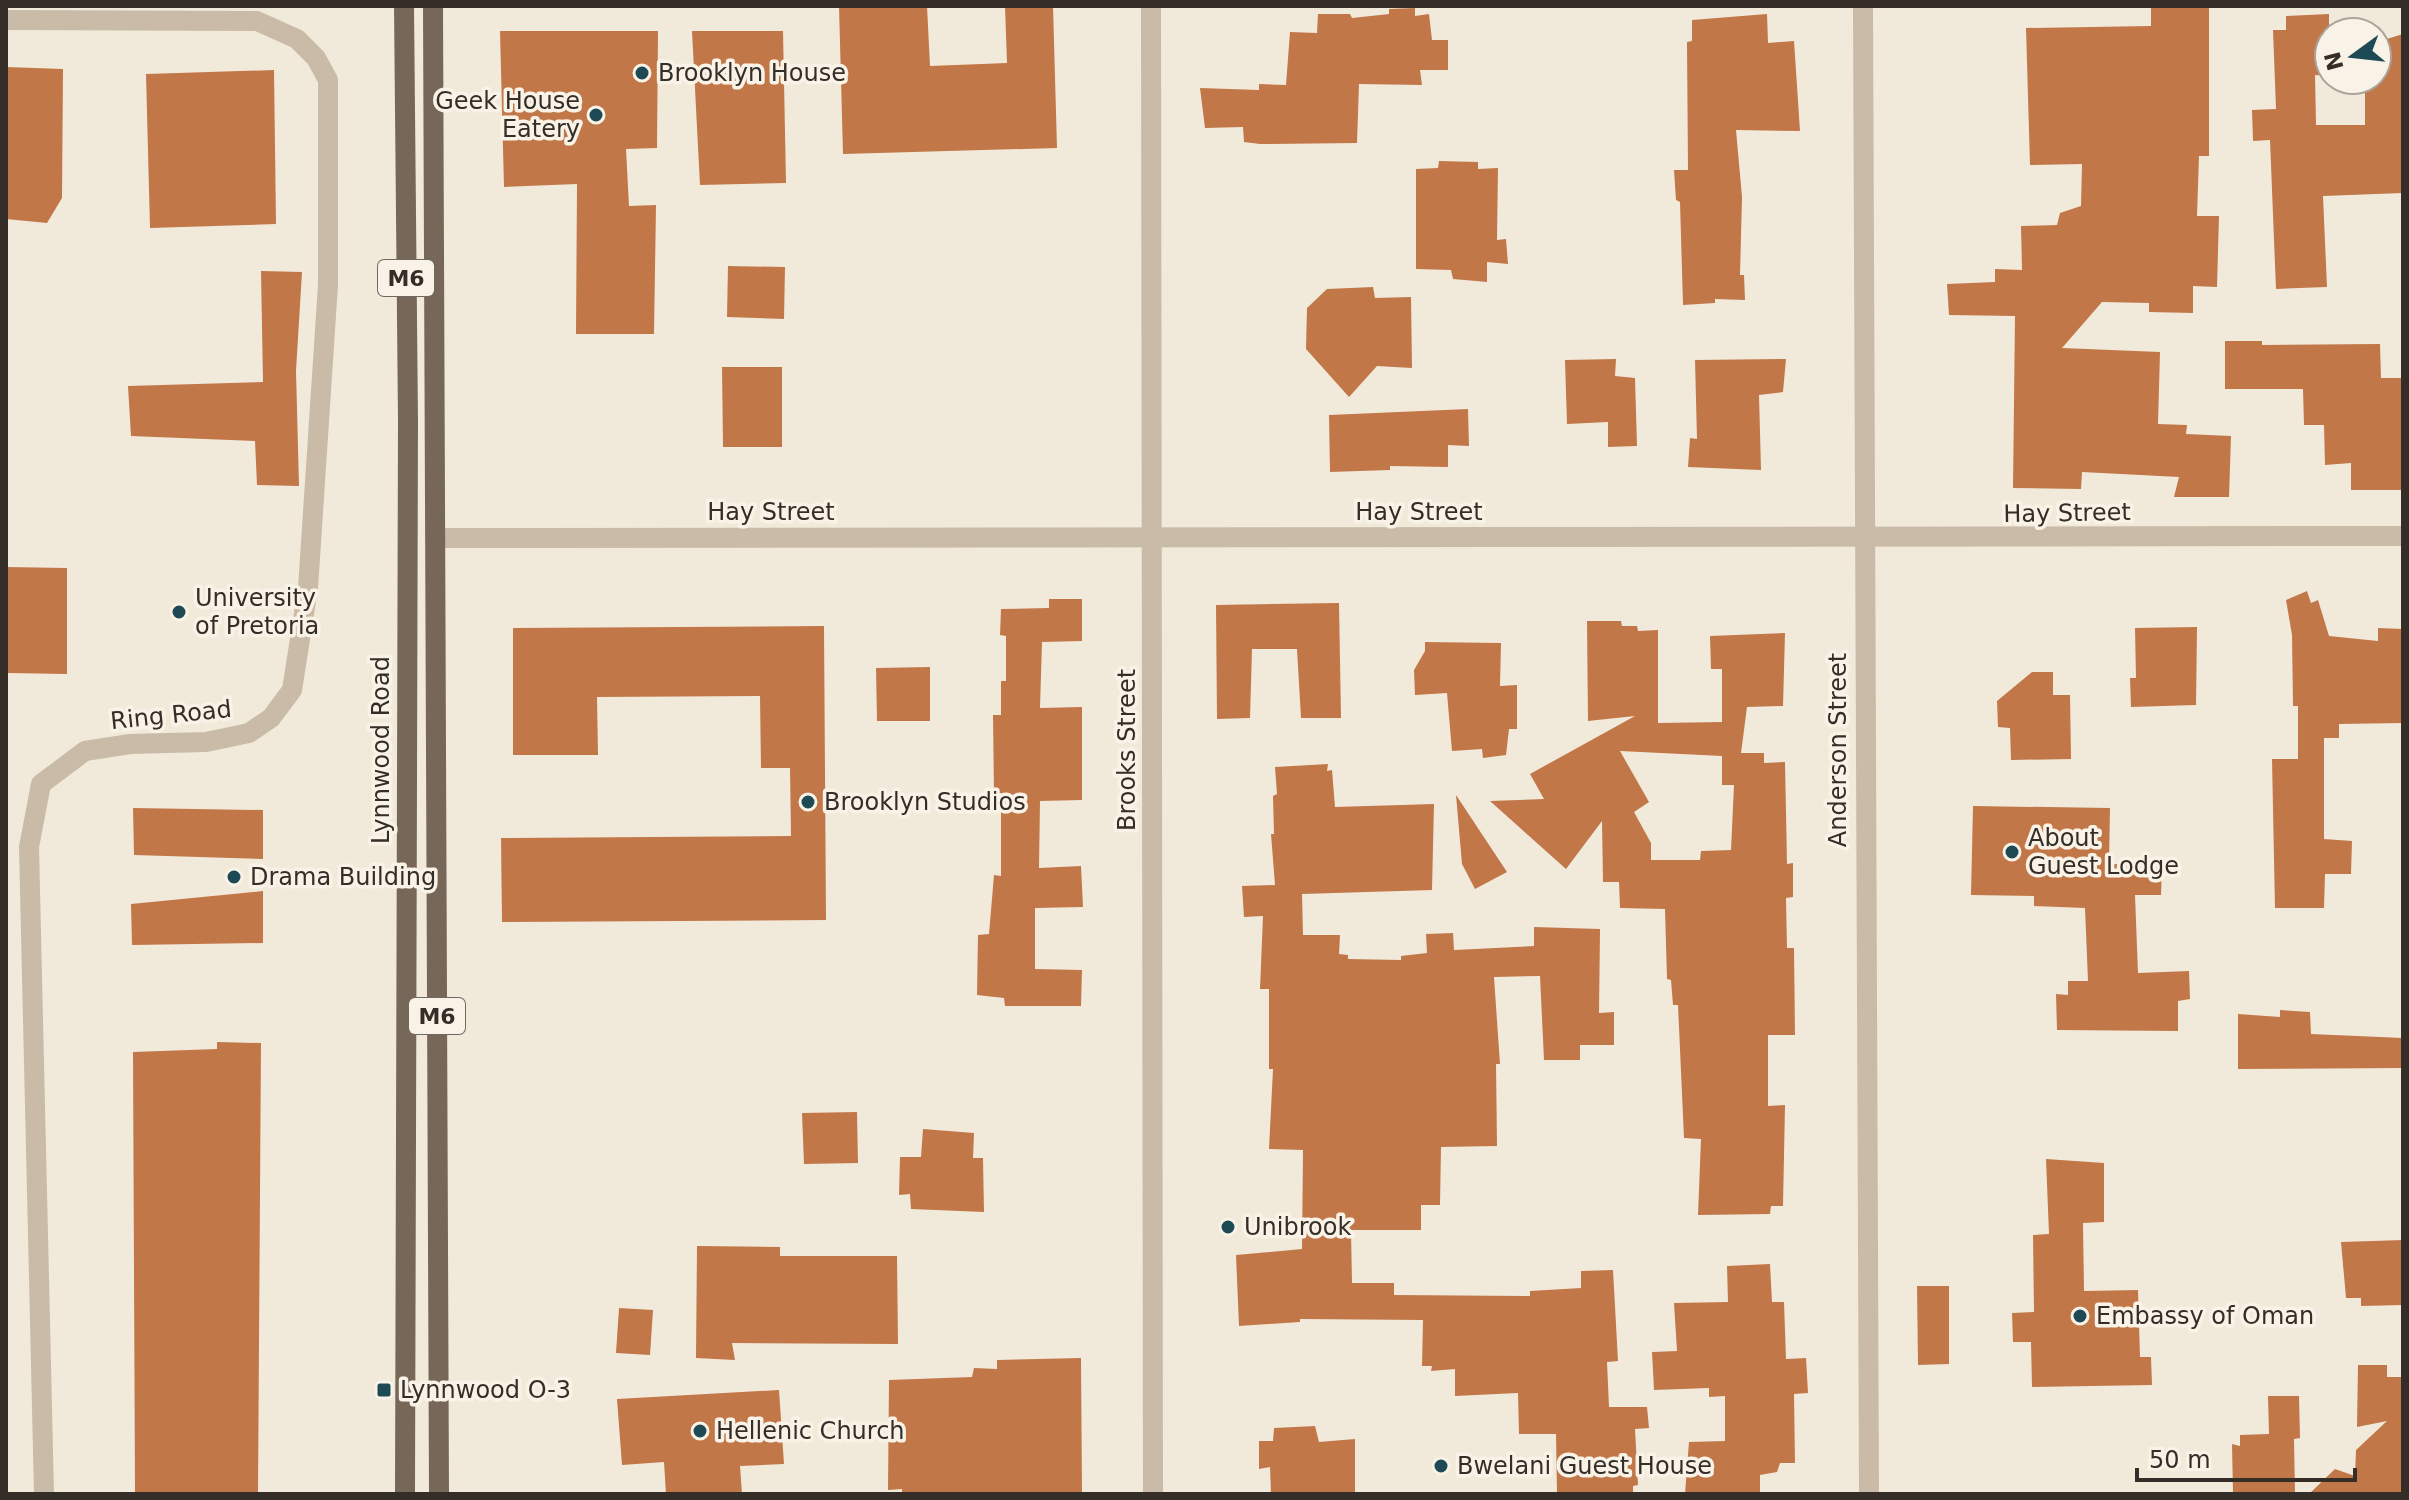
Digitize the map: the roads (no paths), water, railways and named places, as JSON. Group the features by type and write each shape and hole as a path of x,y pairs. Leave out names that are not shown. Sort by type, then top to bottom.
{"main road":[{"name":"Lynnwood Road","path":"404,6 408,421 405,1494"},
{"name":"M6","path":"433,6 439,1494"}],"street":[{"name":"Brooks Street","path":"1151,6 1153,1494"},
{"name":"Anderson Street","path":"1863,6 1869,1494"},
{"name":"Ring Road","path":"6,20 257,21 297,39 316,58 328,80 328,285 308,588 292,690 271,718 249,733 206,742 130,744 85,751 41,784 32,816 29,847 44,1494"},
{"name":"Hay Street","path":"436,538 1153,537 1863,541 2403,536"}],"place":[{"name":"Brooklyn House","path":"642,73"},
{"name":"Geek House Eatery","path":"596,115"},
{"name":"University of Pretoria","path":"179,612"},
{"name":"Brooklyn Studios","path":"808,802"},
{"name":"About Guest Lodge","path":"2012,852"},
{"name":"Drama Building","path":"234,877"},
{"name":"Unibrook","path":"1228,1227"},
{"name":"Embassy of Oman","path":"2080,1316"},
{"name":"Lynnwood O-3","path":"384,1390"},
{"name":"Hellenic Church","path":"700,1431"},
{"name":"Bwelani Guest House","path":"1441,1466"}]}
